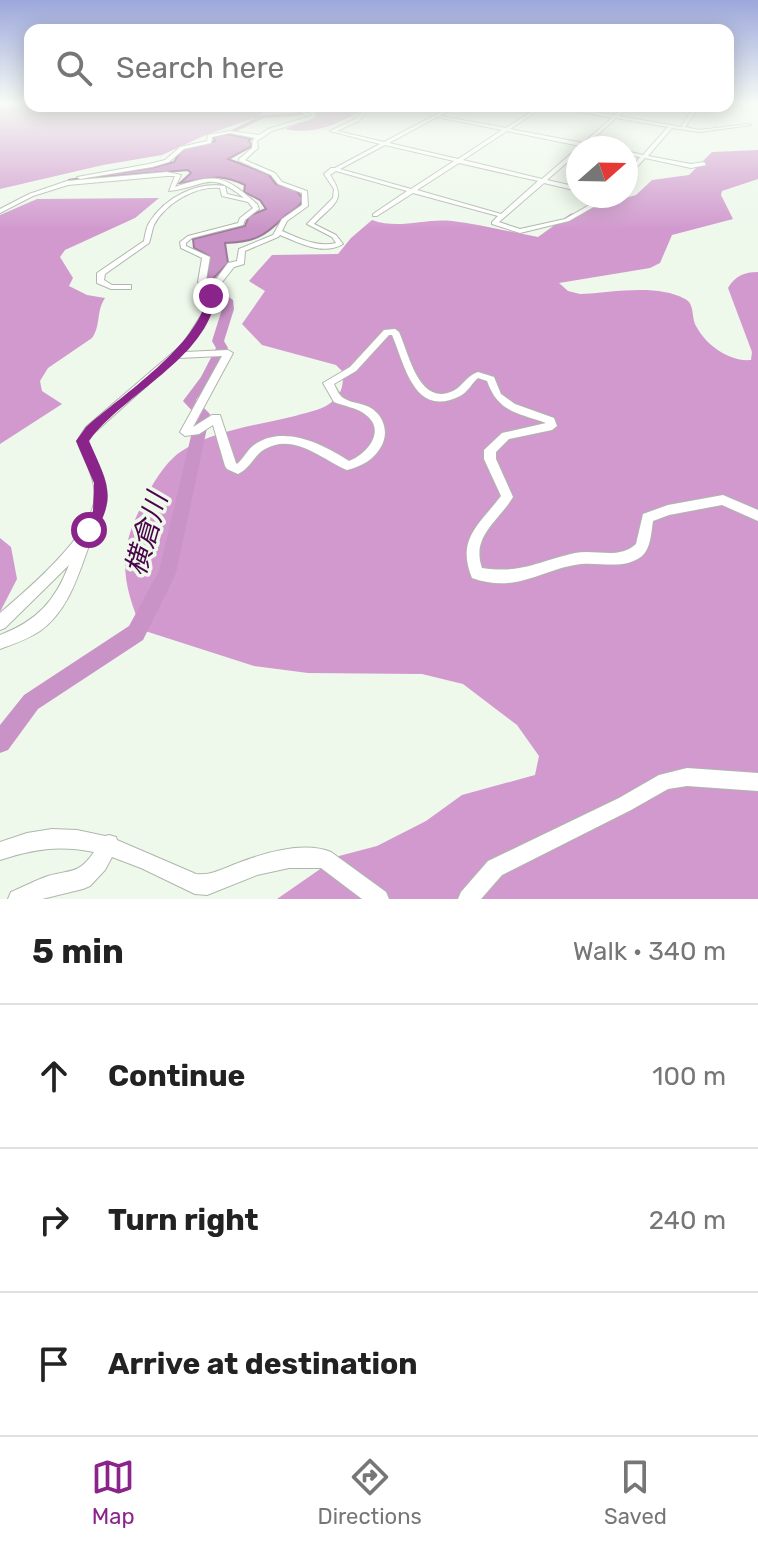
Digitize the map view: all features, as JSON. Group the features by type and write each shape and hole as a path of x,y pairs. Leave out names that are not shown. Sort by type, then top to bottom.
{"street":[{"path":"67,183 65,180 167,161 177,150 193,146"},
{"path":"0,623 60,565 100,512 100,483 82,441 90,430 177,355 210,309 212,290 231,265 241,262 241,250 278,232 284,220 305,206 307,198 302,189 280,183 273,174 242,162 242,157 255,146"},
{"path":"278,232 320,247 340,244 334,236 310,224 336,198 337,189 326,178 333,169 376,146"},
{"path":"393,146 566,186"},
{"path":"375,215 480,146"},
{"path":"638,162 652,146"},
{"path":"638,155 691,166 704,164"},
{"path":"566,161 494,223 520,231 567,220 588,208"},
{"path":"333,169 503,216"},
{"path":"0,211 31,195 67,183 175,174 178,177 171,190 204,180 224,181 235,185 255,205"},
{"path":"128,287 102,284 101,273 147,242 152,222 190,190 219,185 225,189 224,194 255,205"},
{"path":"212,290 202,282 206,257 183,247 183,242 190,237 241,224 242,219 256,209 255,205"},
{"path":"177,355 228,353 185,432 195,431 216,418 231,466 238,469 258,447 277,441 305,444 347,466 361,462 372,452 379,440 378,422 369,411 338,400 328,383 353,369 387,332 395,332 413,381 425,393 433,397 451,396 478,375 491,379 497,396 511,407 550,421 552,426 506,436 490,450 490,459 507,497 482,526 473,543 470,558 477,574 509,579 529,576 577,558 626,559 642,547 647,518 668,510 723,500 758,516"},
{"path":"0,642 33,630 51,614 60,601 89,530"},
{"path":"468,899 495,868 665,781 687,777 758,782"},
{"path":"0,851 31,842 76,838 109,844 195,884 207,885 257,865 289,858 324,859 379,899"},
{"path":"18,899 49,886 83,879 98,863 109,844"}],"shaded area":[{"path":"0,146 182,146 162,155 0,189"},
{"path":"195,146 252,146 228,159 268,174 276,184 295,189 303,199 264,234 251,240 225,243 228,263 210,282 207,279 209,256 194,248 193,239 245,226 249,216 266,209 260,200 244,192 245,185 219,177 180,183 191,173 188,170 68,180 174,162 182,149"},
{"path":"758,150 758,179 722,191 733,219 672,235 660,263 650,268 559,283 568,291 580,294 647,290 673,294 688,301 696,326 712,346 735,358 751,360 752,352 728,288 740,276 758,272 758,899 277,899 339,856 377,846 426,821 462,795 535,775 539,756 517,725 463,684 422,674 308,673 254,666 142,630 127,586 125,558 131,529 163,469 186,448 215,435 321,408 334,400 342,387 343,372 336,365 262,345 242,324 265,291 249,281 272,255 338,254 372,220 392,224 452,221 538,237 570,214 591,208 638,208 638,193 652,180 689,175 712,152"},
{"path":"159,198 135,218 65,250 60,257 73,278 69,286 87,295 105,298 97,329 92,338 48,368 40,381 42,391 62,404 0,444 0,215 37,199"},
{"path":"0,538 11,547 17,579 0,612"}],"waterway":[{"name":"横倉川","path":"0,742 31,702 136,633 167,573 203,414 189,401 206,379 222,348 218,341 229,309 229,302 217,292"}],"route":[{"path":"89,530 100,512 100,483 82,441 90,430 151,380 186,346 210,309 213,303 211,296"}]}
